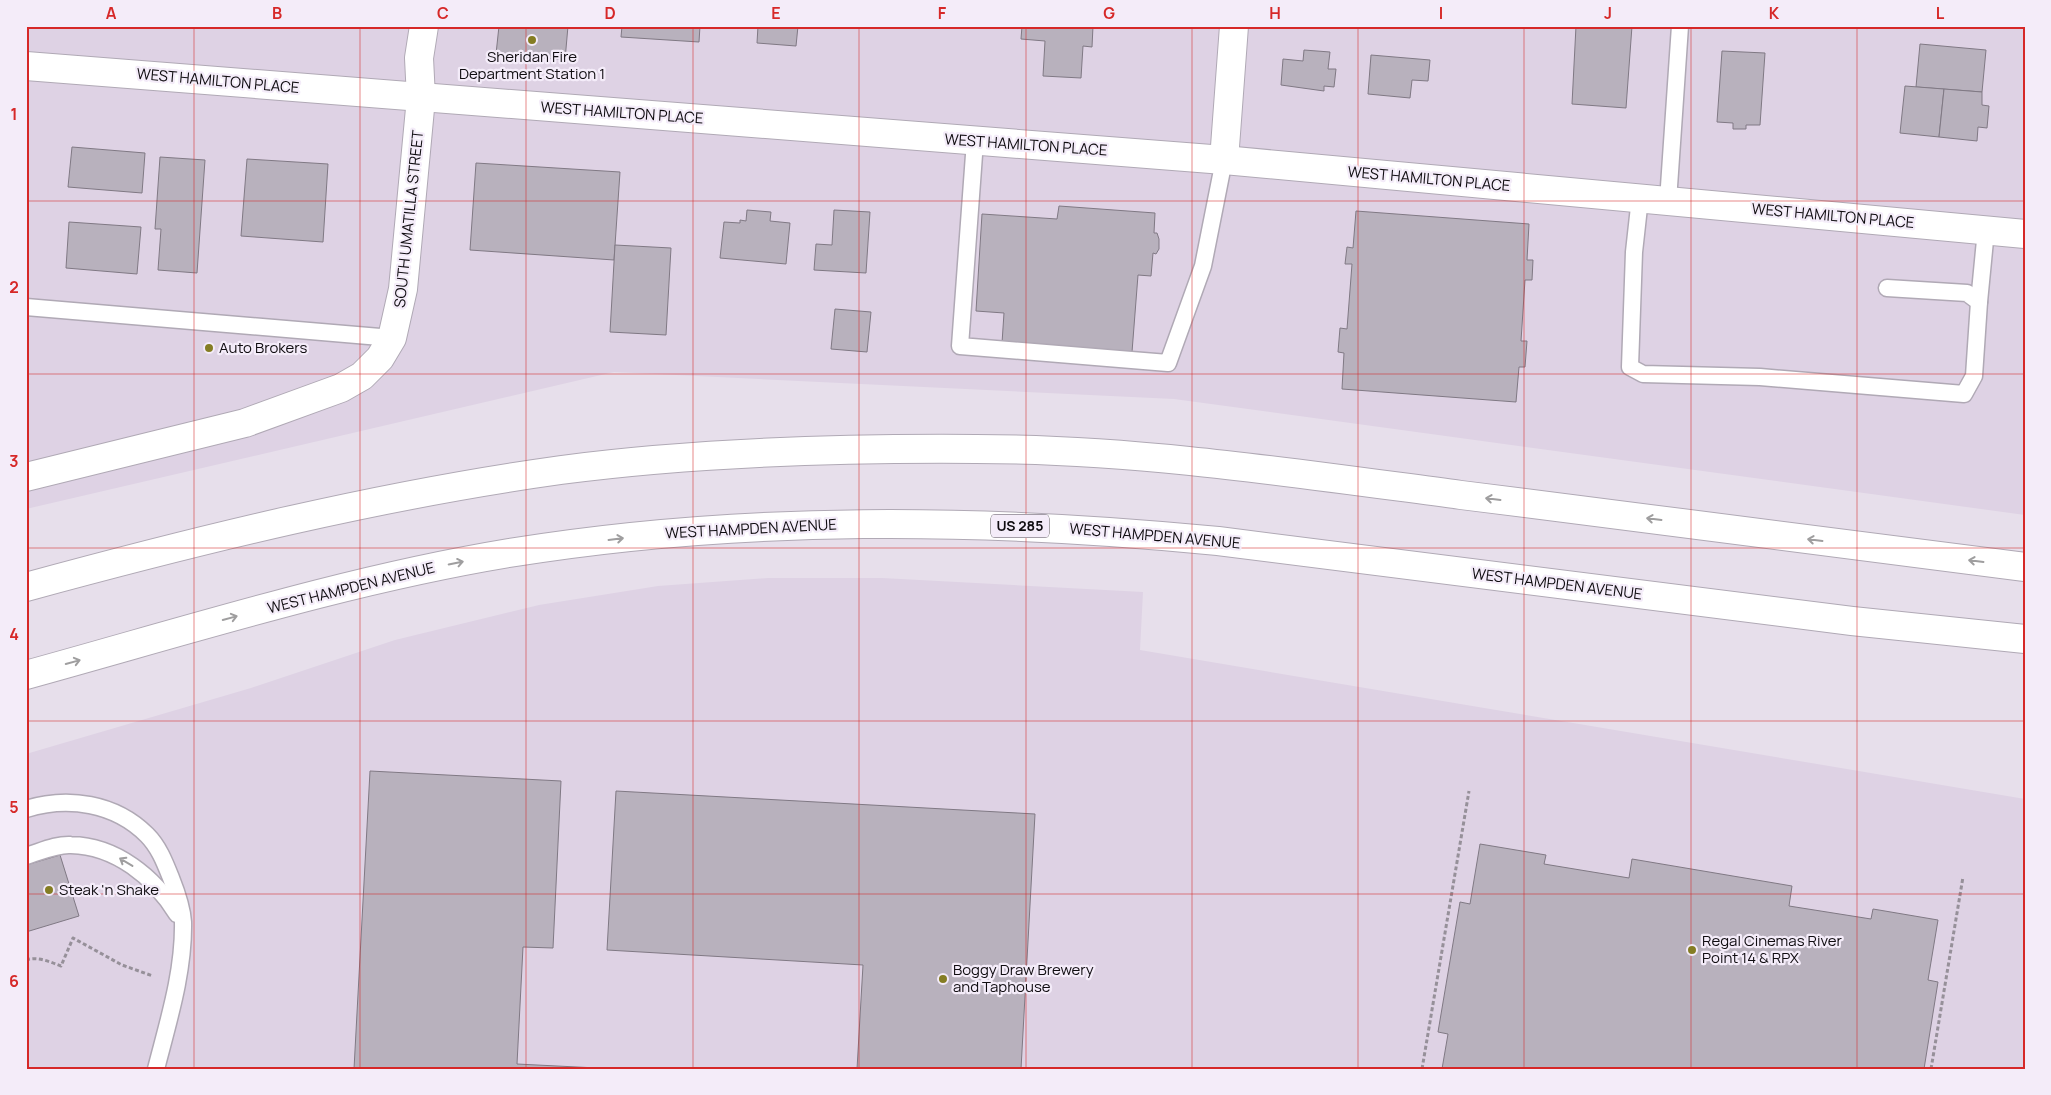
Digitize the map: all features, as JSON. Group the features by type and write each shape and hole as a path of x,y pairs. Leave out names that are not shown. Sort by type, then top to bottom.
{"main road":[{"name":"SOUTH UMATILLA STREET","path":"26,477 246,423 341,388 362,376 380,358 392,338 403,289 421,98 419,58 424,26"},
{"path":"1224,160 1234,26"},
{"name":"WEST HAMILTON PLACE","path":"26,66 1224,160 2025,234"},
{"path":"26,587 109,564 277,524 488,481 566,470 666,460 897,449 1066,452 1255,468 2025,567"},
{"name":"WEST HAMPDEN AVENUE","path":"26,675 340,589 509,553 667,534 840,524 1010,526 1156,535 1852,621 2025,639"}],"lane":[{"path":"1668,201 1680,26"},
{"path":"975,141 960,346 1168,363 1203,266 1224,160"},
{"path":"1640,198 1634,252 1630,367 1643,374 1760,377 1964,394 1974,376 1986,230"},
{"path":"1887,288 1967,293 1979,302"},
{"path":"26,307 392,338"},
{"path":"26,809 62,802 81,803 119,816 147,835 162,855 180,902 183,922 176,984 156,1069"},
{"path":"26,856 70,845 96,849 122,859 144,874 165,894 183,922"}],"path":[{"path":"1422,1069 1469,791"},
{"path":"1931,1069 1963,877"},
{"path":"26,960 32,958 45,960 61,966 73,938 122,965 176,984"}],"shaded area":[{"path":"26,26 2025,26 2025,515 1174,399 614,372 26,509"},
{"path":"768,578 882,578 1143,592 1140,650 2025,799 2025,1069 26,1069 26,754 251,688 395,640 539,605 658,586"}],"building":[{"name":"Sheridan Fire Department Station 1","path":"499,26 568,26 565,60 496,54"},
{"path":"622,26 700,26 699,42 621,37"},
{"path":"758,26 798,26 796,46 757,43"},
{"path":"1022,26 1093,26 1092,47 1083,46 1081,78 1043,76 1045,41 1021,39"},
{"path":"1576,26 1632,26 1626,108 1572,104"},
{"path":"1920,44 1986,50 1982,92 1916,87"},
{"path":"1304,50 1330,52 1328,69 1336,69 1334,87 1324,86 1324,91 1281,85 1283,59 1303,61"},
{"path":"1722,51 1765,53 1760,125 1746,125 1746,129 1733,129 1733,123 1717,122"},
{"path":"1371,55 1430,60 1428,81 1412,80 1410,98 1368,94"},
{"path":"1905,86 1944,89 1939,137 1900,133"},
{"path":"1944,89 1982,92 1982,105 1989,106 1987,128 1978,127 1977,141 1939,137"},
{"path":"72,147 145,153 142,193 68,187"},
{"path":"160,157 205,160 197,273 158,270 161,229 155,229"},
{"path":"247,159 328,164 323,242 241,236"},
{"path":"476,163 620,172 614,260 470,250"},
{"path":"1059,206 1155,213 1154,233 1157,233 1159,239 1159,249 1156,254 1153,253 1151,276 1138,275 1132,352 1002,343 1004,313 976,311 982,214 1057,219"},
{"path":"747,210 771,212 770,221 790,223 786,264 720,258 724,222 740,223 740,220 746,221"},
{"path":"834,210 870,212 866,273 814,270 816,244 832,245"},
{"path":"1356,211 1529,224 1527,260 1533,260 1532,280 1525,280 1521,341 1527,341 1525,367 1519,367 1516,402 1342,389 1344,353 1338,352 1340,328 1347,329 1352,264 1345,264 1347,247 1353,248"},
{"path":"69,222 141,227 137,274 66,268"},
{"path":"615,245 671,248 666,335 610,332"},
{"path":"835,309 871,312 867,352 831,349"},
{"path":"370,771 561,781 553,948 523,947 517,1064 617,1069 354,1069"},
{"path":"616,791 1035,814 1021,1069 857,1069 863,965 607,950"},
{"name":"Regal Cinemas River Point 14 & RPX","path":"1480,844 1546,855 1544,864 1629,878 1632,859 1792,886 1789,906 1871,919 1873,909 1938,920 1928,980 1938,982 1924,1069 1442,1069 1448,1034 1438,1032 1460,902 1470,904"},
{"name":"Steak 'n Shake","path":"60,855 79,916 26,932 26,865"}],"place":[{"name":"Sheridan Fire Department Station 1","path":"532,40"},
{"name":"Auto Brokers","path":"209,348"},
{"name":"Steak 'n Shake","path":"49,890"},
{"name":"Regal Cinemas River Point 14 & RPX","path":"1692,950"},
{"name":"Boggy Draw Brewery and Taphouse","path":"943,979"}]}
